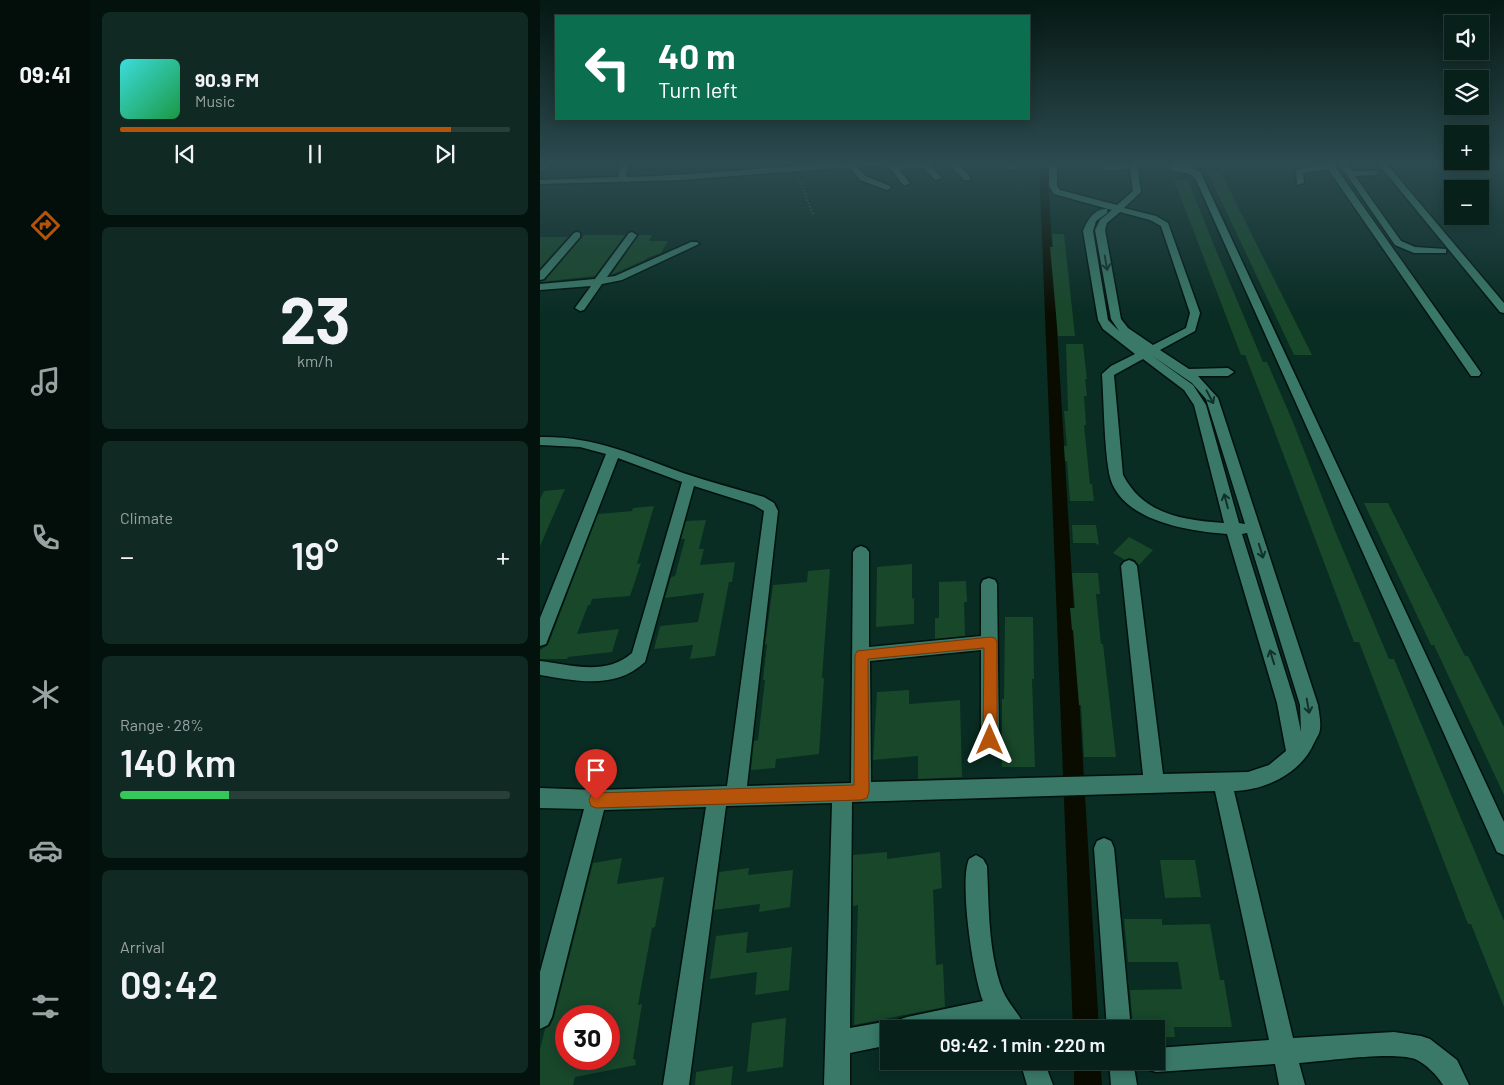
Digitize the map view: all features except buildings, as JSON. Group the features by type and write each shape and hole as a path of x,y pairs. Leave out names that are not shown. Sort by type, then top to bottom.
{"street":[{"path":"1110,213 1103,222 1100,230 1116,319 1124,330 1189,388 1200,405 1233,529 1286,703 1296,755"},
{"path":"1132,213 1153,218 1165,225 1195,313 1191,329 1111,370 1108,374 1116,475 1120,485 1132,498 1146,509 1163,517 1206,528 1254,530"},
{"path":"1215,213 1504,845"},
{"path":"1363,213 1475,373"},
{"path":"1376,213 1398,243 1407,249 1442,251"},
{"path":"1423,213 1504,310"},
{"path":"540,277 577,235"},
{"path":"580,308 632,236"},
{"path":"540,286 598,282 618,278 694,244"},
{"path":"540,798 596,800 1222,781 1248,780 1275,772 1296,755 1305,743 1311,730 1309,705 1212,398 1205,388 1187,373 1148,352"},
{"path":"1187,373 1228,372"},
{"path":"540,441 576,441 614,451 689,480 759,501 769,507 771,511 727,796 676,1085"},
{"path":"540,639 614,451"},
{"path":"540,668 610,674 623,671 632,666 639,657 689,480"},
{"path":"837,1085 852,793 862,655 861,552"},
{"path":"1129,566 1154,783"},
{"path":"989,584 990,740"},
{"path":"862,655 990,642"},
{"path":"1222,781 1292,1085"},
{"path":"540,1016 596,800"},
{"path":"1104,848 1118,1020"},
{"path":"976,866 984,956 990,986 999,1010 1007,1020"},
{"path":"951,1020 999,1010"},
{"path":"838,1043 880,1035"},
{"path":"1165,1059 1394,1044 1421,1048 1448,1068 1456,1085"},
{"path":"1035,1070 1040,1085"},
{"path":"1122,1070 1124,1085"}],"waterway":[{"path":"1046,213 1086,1020"},
{"path":"1087,1070 1088,1085"}],"route":[{"path":"596,800 861,792 862,655 990,642 990,740"}]}
